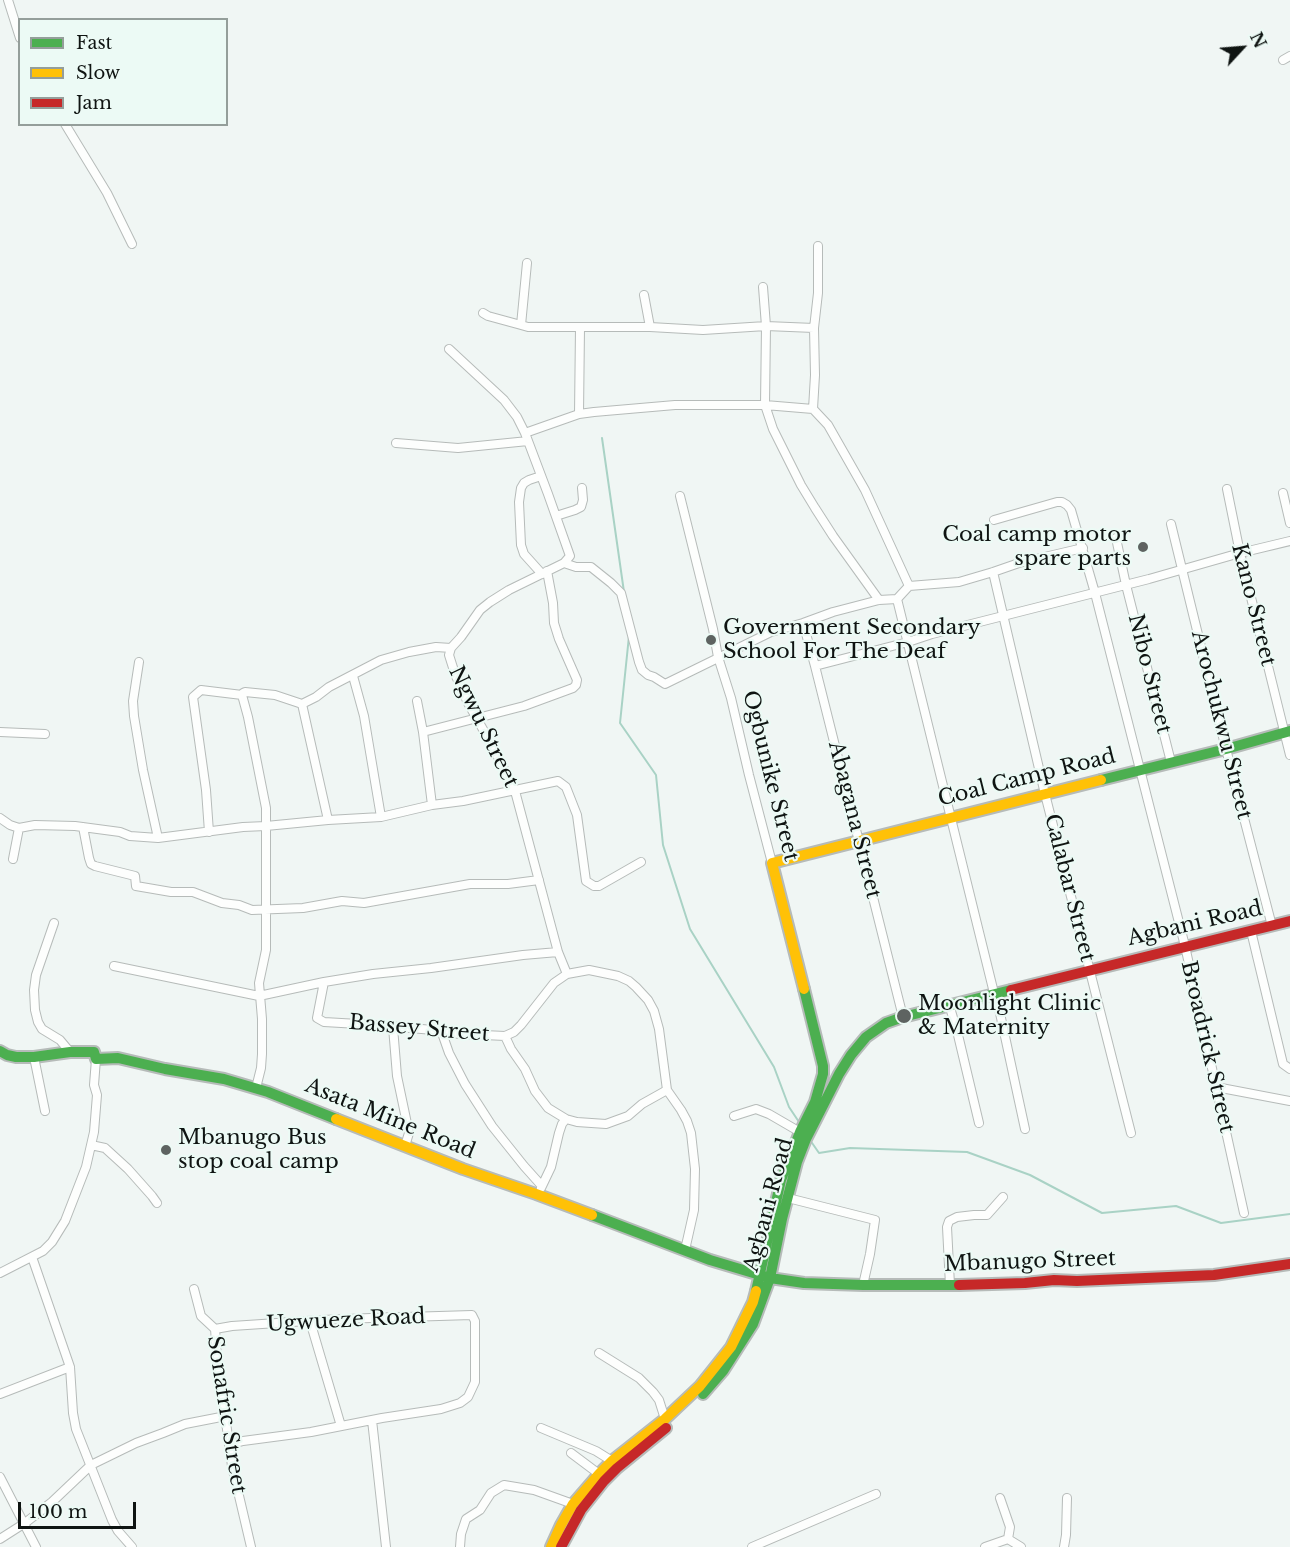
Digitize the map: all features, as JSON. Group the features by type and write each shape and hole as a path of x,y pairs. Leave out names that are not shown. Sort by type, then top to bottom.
{"main road":[{"name":"Coal Camp Road","path":"772,863 1287,732"},
{"name":"Ogbunike Street","path":"772,863 823,1066"},
{"name":"Agbani Road","path":"561,1547 580,1510 604,1481 670,1426 697,1400 723,1371 753,1324 804,1131 851,1054 866,1037 886,1023 949,1004 1290,921"},
{"name":"Asata Mine Road","path":"0,1051 16,1057 34,1057 81,1050 94,1052 96,1059 118,1058 224,1079 256,1088 463,1169 541,1190 710,1260 765,1277"},
{"name":"Agbani Road","path":"550,1547 573,1504 599,1474 665,1419 700,1386 730,1347 765,1277 781,1180 804,1131 820,1087 823,1066"},
{"path":"823,1066 838,1074"},
{"name":"Mbanugo Street","path":"765,1277 804,1283 950,1285 1214,1275 1290,1264"}],"street":[{"path":"8,0 18,32"},
{"path":"66,126 107,193 132,244"},
{"path":"813,409 818,246"},
{"path":"521,325 527,263"},
{"path":"763,287 766,326 765,405 773,429 801,485 833,536 879,600"},
{"path":"644,295 650,327"},
{"path":"483,313 528,327 650,327 703,330 766,326 814,328"},
{"path":"579,414 580,328"},
{"path":"449,349 504,400 517,417 542,476 570,556 564,563 576,567 591,567 621,592 642,670 665,684 771,632 833,612 879,600 897,599 909,586 959,582 1019,563 1083,548"},
{"path":"396,443 458,448 527,437 579,414 675,405 765,405 813,409 828,425 865,490 909,586"},
{"path":"423,732 524,706 576,685 577,680 554,623 553,603 545,573 524,554 521,545 519,502 521,488 524,483 542,476"},
{"path":"556,516 581,507 582,488"},
{"name":"Kano Street","path":"1227,489 1240,553 1287,732 1290,755"},
{"path":"1283,493 1290,523"},
{"name":"Ogbunike Street","path":"680,496 718,657 731,698 772,863"},
{"name":"Broadrick Street","path":"994,520 1062,502 1071,510 1095,593 1185,946 1244,1212"},
{"name":"Arochukwu Street","path":"1171,524 1272,926"},
{"name":"Nibo Street","path":"1116,538 1172,762"},
{"path":"815,666 1290,541"},
{"name":"Ngwu Street","path":"564,563 490,602 480,610 451,648 449,655 455,674 515,790 558,952 567,974"},
{"name":"Calabar Street","path":"993,572 1045,794 1131,1133"},
{"path":"897,599 998,1004 1025,1129"},
{"name":"Abagana Street","path":"803,623 903,1017"},
{"path":"209,832 206,790 193,697 201,690 242,695 245,692 275,695 302,704 381,660 436,647 451,648"},
{"path":"139,662 133,701 134,716 158,838"},
{"path":"352,676 364,716 381,817"},
{"path":"242,695 266,808 266,950 259,983 262,1019 261,1068 256,1088"},
{"path":"417,701 432,805"},
{"path":"302,704 328,820"},
{"path":"0,732 45,734"},
{"path":"0,818 19,828 43,825 83,827 120,832 129,836 158,838 243,826 381,817 558,781 565,784 577,815 586,881 594,886 599,885 641,862"},
{"path":"83,827 89,858 95,866 135,876 136,886 171,892 193,892 222,903 239,905 252,910 303,908 342,901 364,903 470,884 508,884 539,880"},
{"path":"13,859 19,828"},
{"path":"54,923 36,975 35,1010 42,1029 60,1040 70,1052"},
{"path":"1251,931 1283,1064 1290,1068"},
{"path":"114,966 259,996 324,982 558,952"},
{"path":"567,974 589,970 618,976 636,987 654,1011 659,1029 667,1090 687,1121 691,1133 695,1169 694,1210 685,1250"},
{"name":"Bassey Street","path":"324,982 317,1018 324,1022 505,1036 514,1032 521,1025 554,983 567,974"},
{"path":"949,1004 979,1123"},
{"path":"393,1027 397,1076 409,1133 405,1146"},
{"path":"442,1032 449,1053 465,1084 492,1126 541,1190"},
{"path":"505,1036 535,1091 548,1108 566,1119 606,1124 628,1116 642,1104 667,1090"},
{"path":"34,1057 45,1111"},
{"path":"0,1273 43,1251 61,1229 82,1177 94,1132 97,1095 94,1085 96,1059"},
{"path":"1216,1087 1290,1101"},
{"path":"734,1116 756,1109 804,1131"},
{"path":"541,1190 551,1167 562,1124 566,1119"},
{"path":"91,1145 105,1148 128,1169 157,1203"},
{"path":"950,1285 947,1227 949,1221 957,1217 987,1215 1003,1197"},
{"path":"788,1198 875,1220 863,1285"},
{"path":"32,1257 70,1366 76,1428 111,1520 132,1547"},
{"name":"Sonafric Street","path":"194,1288 201,1316 215,1329 232,1466 251,1547"},
{"name":"Ugwueze Road","path":"215,1329 310,1321 472,1315 475,1318 475,1382 468,1397 454,1406 372,1420"},
{"path":"310,1321 341,1426"},
{"path":"599,1353 639,1378 653,1392 659,1400 665,1419"},
{"path":"0,1394 70,1366"},
{"path":"0,1539 25,1523 91,1466 136,1443 186,1424 226,1416"},
{"path":"229,1444 302,1434 372,1420 386,1547"},
{"path":"541,1428 596,1451 612,1461"},
{"path":"572,1453 599,1474"},
{"path":"0,1477 36,1547"},
{"path":"460,1547 466,1519 480,1510 491,1493 504,1485 534,1491 573,1504"},
{"path":"752,1547 876,1494"},
{"path":"1000,1498 1010,1527 1008,1539"},
{"path":"1064,1547 1067,1498"},
{"path":"1008,1539 1021,1547"},
{"path":"985,1547 1008,1539"}],"waterway":[{"path":"602,438 624,592"},
{"path":"629,636 620,723 656,775 663,845 690,929 774,1067 789,1107 799,1122"},
{"path":"810,1140 819,1153 850,1148 967,1152 1030,1175 1102,1213 1176,1206 1221,1223 1290,1214"}],"traffic: fast":[{"path":"1101,780 1290,731"},
{"path":"756,1291 781,1180 815,1102 823,1074 804,989"},
{"path":"703,1394 723,1371 753,1324 770,1278 797,1162 806,1139 851,1055 866,1037 886,1023 1011,990"},
{"path":"0,1051 16,1057 94,1052 96,1059 118,1058 224,1079 268,1092 336,1119"},
{"path":"592,1215 710,1260 770,1278 804,1283 959,1285"}],"traffic: slow":[{"path":"804,989 772,863 1101,780"},
{"path":"336,1119 463,1169 592,1215"},
{"path":"551,1547 573,1504 599,1474 665,1419 700,1386 731,1347 756,1291"}],"traffic: jam":[{"path":"1011,990 1290,921"},
{"path":"959,1285 1214,1275 1290,1264"},
{"path":"561,1547 581,1510 604,1481 666,1428"}],"place":[{"name":"Coal camp motor spare parts","path":"1143,547"},
{"name":"Government Secondary School For The Deaf","path":"711,640"},
{"name":"Moonlight Clinic & Maternity","path":"904,1016"},
{"name":"Mbanugo Bus stop coal camp","path":"166,1150"}]}
